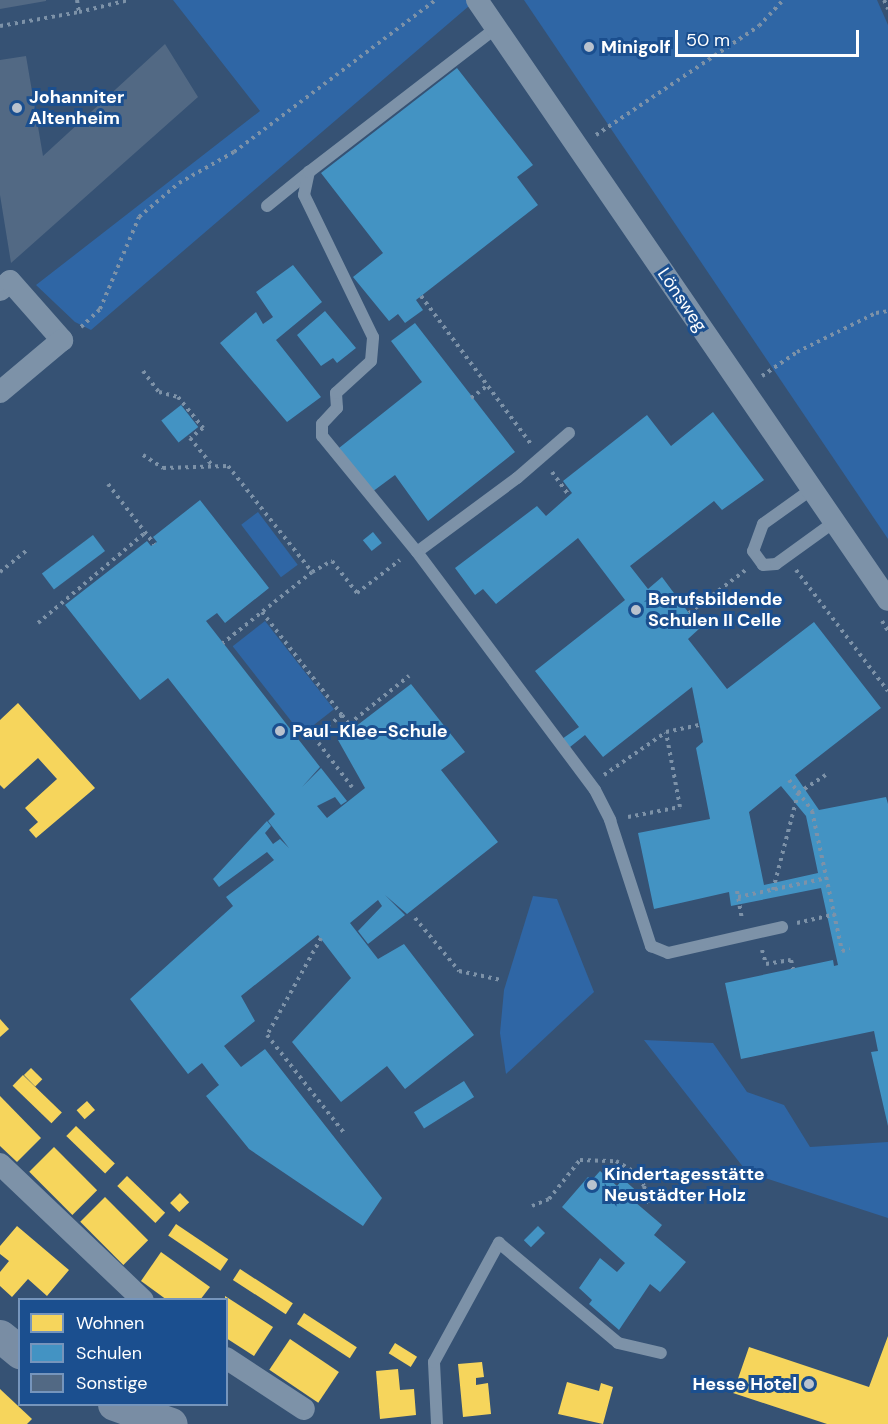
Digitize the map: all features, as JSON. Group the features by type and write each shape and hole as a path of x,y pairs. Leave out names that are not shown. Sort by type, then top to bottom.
{"main road":[{"path":"0,1336 18,1350"},
{"path":"121,1413 171,1424"}],"street":[{"name":"Lönsweg","path":"477,0 888,600"},
{"path":"0,290 10,281 62,340 0,392"},
{"path":"0,1164 142,1298"},
{"path":"228,1359 304,1409"}],"lane":[{"path":"267,206 496,28"},
{"path":"309,172 304,195 373,337 371,361 336,393 337,408 322,424 322,436 417,552 591,784 610,820 651,946 668,953 782,927"},
{"path":"417,552 541,458 569,433"},
{"path":"812,489 763,524 753,551 762,565 776,564 834,522"},
{"path":"437,1424 434,1362 499,1243 618,1343 661,1353"}],"path":[{"path":"77,0 79,12"},
{"path":"0,27 129,0"},
{"path":"62,340 100,309 139,217 179,183 234,152 436,0"},
{"path":"578,147 759,27 783,0"},
{"path":"884,0 888,9"},
{"path":"421,296 569,495"},
{"path":"743,389 797,352 876,313 888,311"},
{"path":"142,371 159,392 178,397 203,428 190,438 213,466"},
{"path":"471,398 487,386"},
{"path":"143,455 163,468 228,466 312,572"},
{"path":"108,484 154,544"},
{"path":"38,623 146,533"},
{"path":"0,572 27,550"},
{"path":"786,557 888,691"},
{"path":"223,643 312,572 332,561 357,593 400,560 406,568"},
{"path":"689,613 759,560"},
{"path":"262,612 349,723 409,676"},
{"path":"342,715 314,737 352,787"},
{"path":"591,784 666,732 700,725"},
{"path":"610,820 680,807 666,732"},
{"path":"772,890 798,793 826,775"},
{"path":"789,780 812,811 842,951 850,949"},
{"path":"738,897 827,878"},
{"path":"737,891 745,935"},
{"path":"782,927 835,915"},
{"path":"415,918 459,971 501,980"},
{"path":"758,932 766,964 791,960 793,969"},
{"path":"321,938 267,1035 344,1133"},
{"path":"532,1206 549,1199 580,1160 616,1161 634,1172 644,1186 650,1207"}],"shaded area":[{"path":"173,0 476,0 91,330 75,322 36,285 260,111"},
{"path":"524,0 877,0 888,25 888,539"},
{"path":"258,512 298,565 281,577 241,525"},
{"path":"265,621 334,709 302,734 233,646"},
{"path":"533,896 557,899 594,992 506,1074 500,1033 504,990"},
{"path":"644,1040 713,1043 747,1092 784,1105 810,1147 888,1142 888,1218 747,1172"}],"building: Wohnen":[{"path":"18,703 95,788 36,838 29,830 38,822 25,808 57,779 38,758 4,789 0,785 0,720"},
{"path":"0,1019 9,1029 0,1037"},
{"path":"31,1068 42,1079 35,1086 24,1075"},
{"path":"23,1075 62,1113 51,1123 13,1086"},
{"path":"0,1096 41,1138 17,1162 0,1146"},
{"path":"87,1101 95,1110 85,1119 77,1110"},
{"path":"76,1126 115,1164 105,1174 66,1136"},
{"path":"54,1147 97,1190 72,1215 29,1172"},
{"path":"127,1176 165,1213 155,1223 117,1186"},
{"path":"180,1193 189,1202 179,1212 170,1203"},
{"path":"105,1197 148,1240 123,1265 80,1222"},
{"path":"176,1224 228,1259 220,1271 168,1236"},
{"path":"17,1226 69,1270 47,1296 28,1279 12,1297 0,1286 0,1272 9,1261 0,1254 0,1246"},
{"path":"161,1252 210,1287 202,1298 164,1298 141,1281"},
{"path":"240,1269 293,1303 286,1314 233,1280"},
{"path":"225,1296 273,1327 254,1356 228,1339 228,1298"},
{"path":"304,1313 357,1347 350,1358 297,1324"},
{"name":"Hesse Hotel","path":"888,1336 888,1424 827,1424 733,1393 749,1347 869,1387"},
{"path":"290,1339 339,1372 318,1403 269,1370"},
{"path":"395,1343 417,1357 411,1367 389,1353"},
{"path":"482,1362 484,1377 476,1378 476,1385 488,1383 491,1414 463,1417 458,1364"},
{"path":"398,1369 400,1390 414,1389 416,1415 380,1419 376,1371"},
{"path":"567,1382 599,1391 601,1383 613,1387 603,1424 558,1414"},
{"path":"0,1389 32,1419 27,1424 0,1424"}],"building: Schulen":[{"path":"457,68 533,165 517,177 538,205 416,300 423,310 405,323 398,314 389,321 353,277 383,253 321,173"},
{"path":"293,265 322,302 276,340 321,397 287,422 220,343 256,312 263,324 273,317 256,292"},
{"path":"325,311 356,348 337,363 333,358 321,366 297,335"},
{"path":"415,323 515,452 428,521 395,475 372,492 339,448 422,382 391,341"},
{"path":"181,405 198,427 179,442 161,420"},
{"path":"713,412 764,480 722,510 714,501 630,566 648,589 662,577 700,628 688,639 727,689 814,622 881,708 795,775 819,810 886,797 888,804 888,1126 871,1052 878,1051 874,1031 741,1059 725,983 833,960 834,966 838,965 821,888 731,906 729,892 654,909 638,833 710,819 696,748 703,742 692,687 603,757 585,735 570,747 562,739 579,727 535,671 625,600 578,538 496,604 483,589 475,595 455,568 537,506 546,516 572,493 563,481 647,415 671,446","holes":["781,786 806,816 818,873 764,885 749,812"]},
{"path":"200,500 269,588 225,623 217,613 206,621 320,767 302,787 321,768 347,801 341,805 335,797 317,806 327,818 365,788 338,740 411,684 465,752 441,770 498,842 407,914 385,895 405,915 368,944 358,931 382,906 378,900 350,923 378,959 404,944 474,1035 405,1089 387,1066 341,1102 292,1042 351,978 318,935 241,996 255,1021 224,1046 241,1067 265,1049 382,1198 363,1226 249,1149 206,1096 219,1085 202,1063 188,1074 130,999 233,906 226,897 274,860 267,852 219,887 213,879 267,821 271,826 265,833 273,844 280,839 289,848 268,821 275,814 168,678 140,700 65,605 147,541 151,546 157,542 153,537"},
{"path":"373,532 382,543 372,551 363,540"},
{"path":"93,535 105,551 54,589 42,574"},
{"path":"464,1081 474,1097 424,1128 414,1112"},
{"path":"600,1171 617,1186 623,1179 641,1195 635,1202 662,1225 654,1235 686,1262 660,1292 650,1284 619,1330 589,1304 592,1300 579,1288 600,1258 617,1272 625,1263 562,1207 588,1177 592,1180"},
{"path":"538,1226 545,1233 531,1247 524,1240"}],"building: Sonstige":[{"path":"0,0 46,0 46,1 0,9"},
{"path":"165,44 198,97 11,263 0,195 0,60 26,56 43,156"}],"place":[{"name":"Minigolf","path":"589,47"},
{"name":"Johanniter Altenheim","path":"17,108"},
{"name":"Berufsbildende Schulen II Celle","path":"636,610"},
{"name":"Paul-Klee-Schule","path":"280,731"},
{"name":"Kindertagesstätte Neustädter Holz","path":"592,1185"},
{"name":"Hesse Hotel","path":"809,1384"}]}
